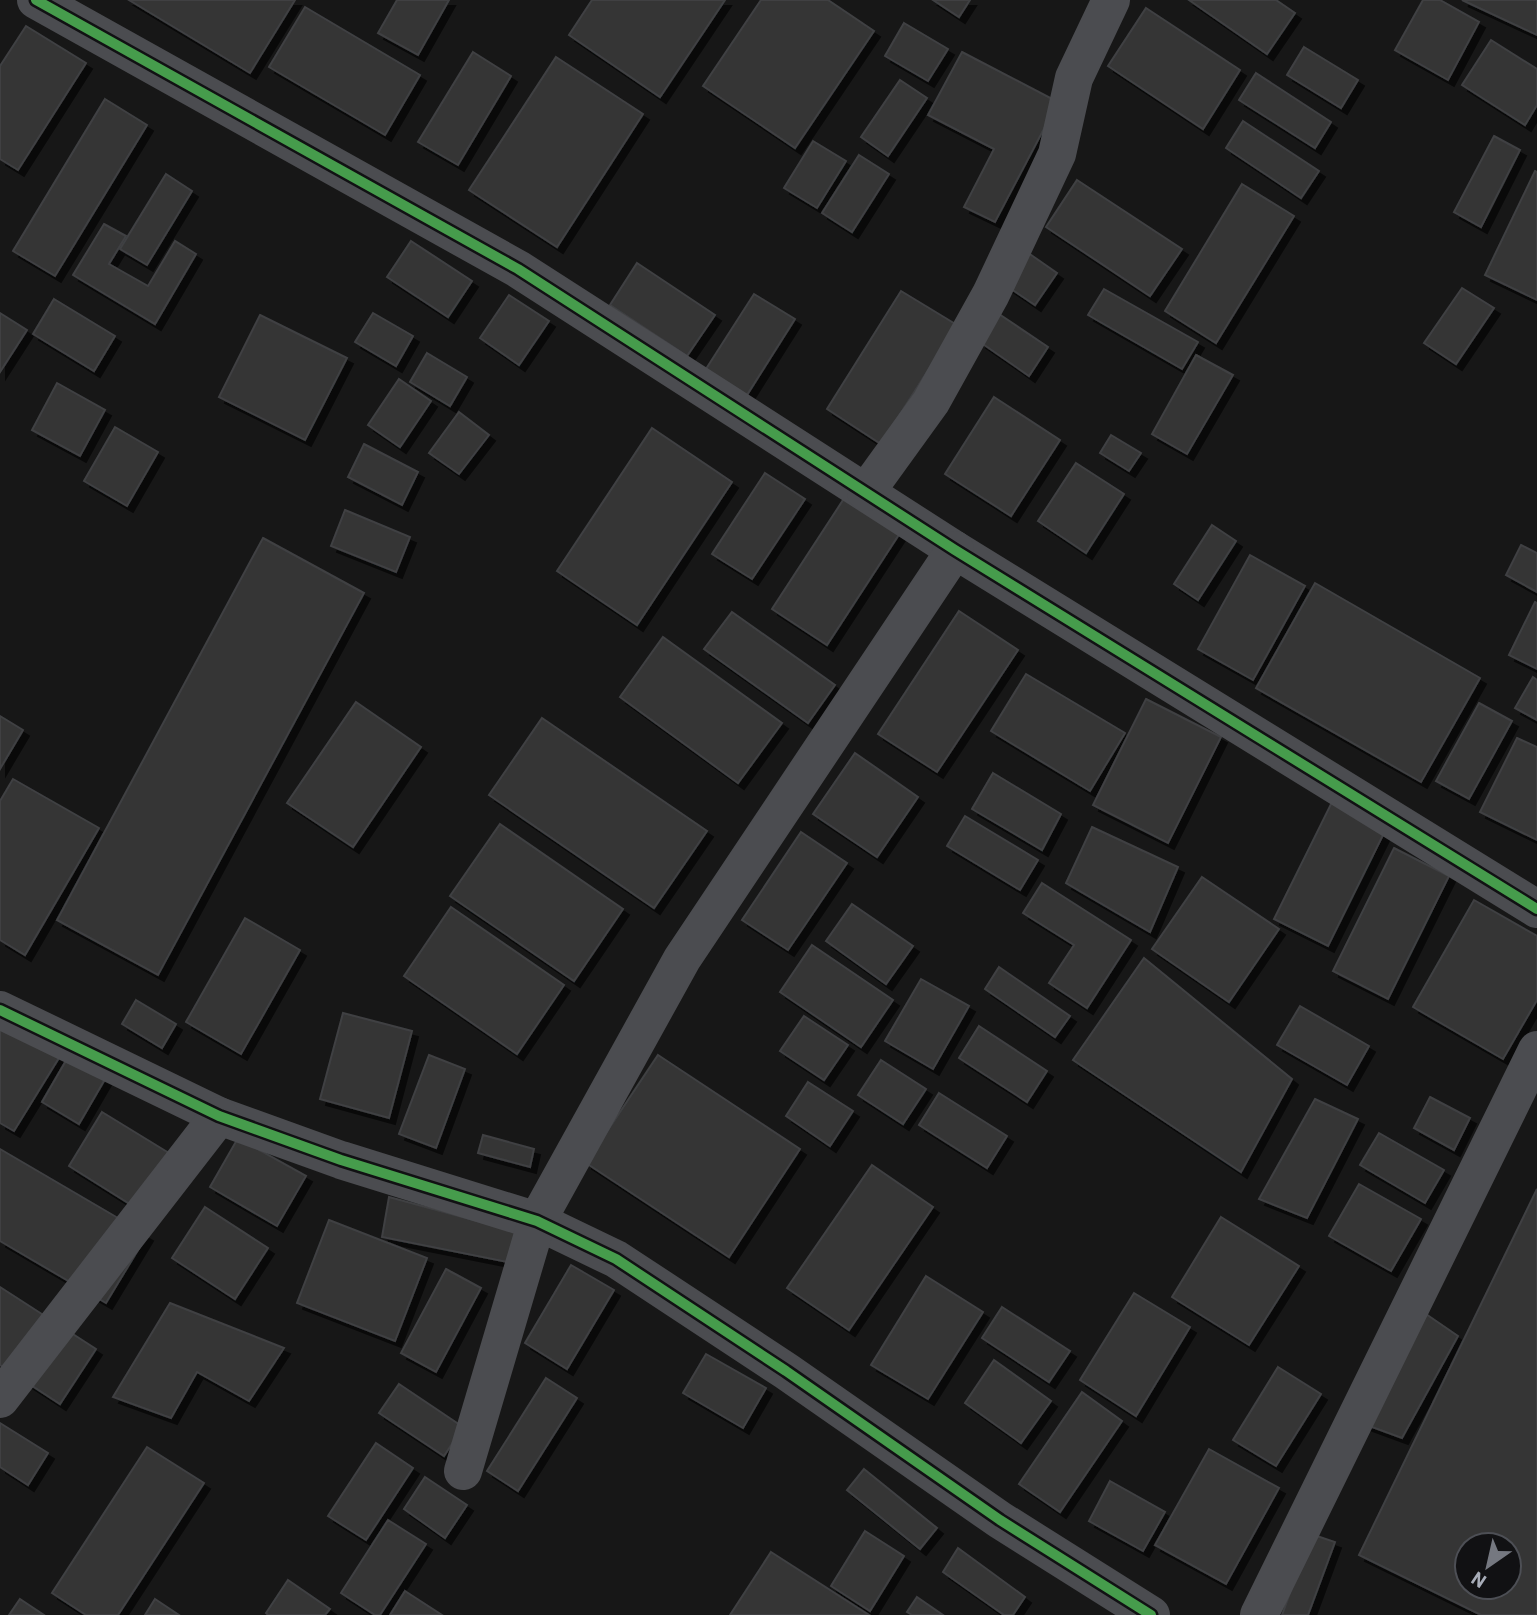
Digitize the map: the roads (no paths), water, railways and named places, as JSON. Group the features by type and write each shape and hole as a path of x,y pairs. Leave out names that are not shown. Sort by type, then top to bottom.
{"street":[{"path":"36,0 518,269 956,550 1537,909"},
{"path":"866,492 931,402 991,294 1057,154 1074,78 1111,0"},
{"path":"463,1471 537,1221 681,959 956,550"},
{"path":"0,1010 219,1116 341,1160 537,1221 616,1259 786,1371 1000,1520 1151,1615"},
{"path":"1259,1615 1537,1050"},
{"path":"0,1399 219,1116"}]}
